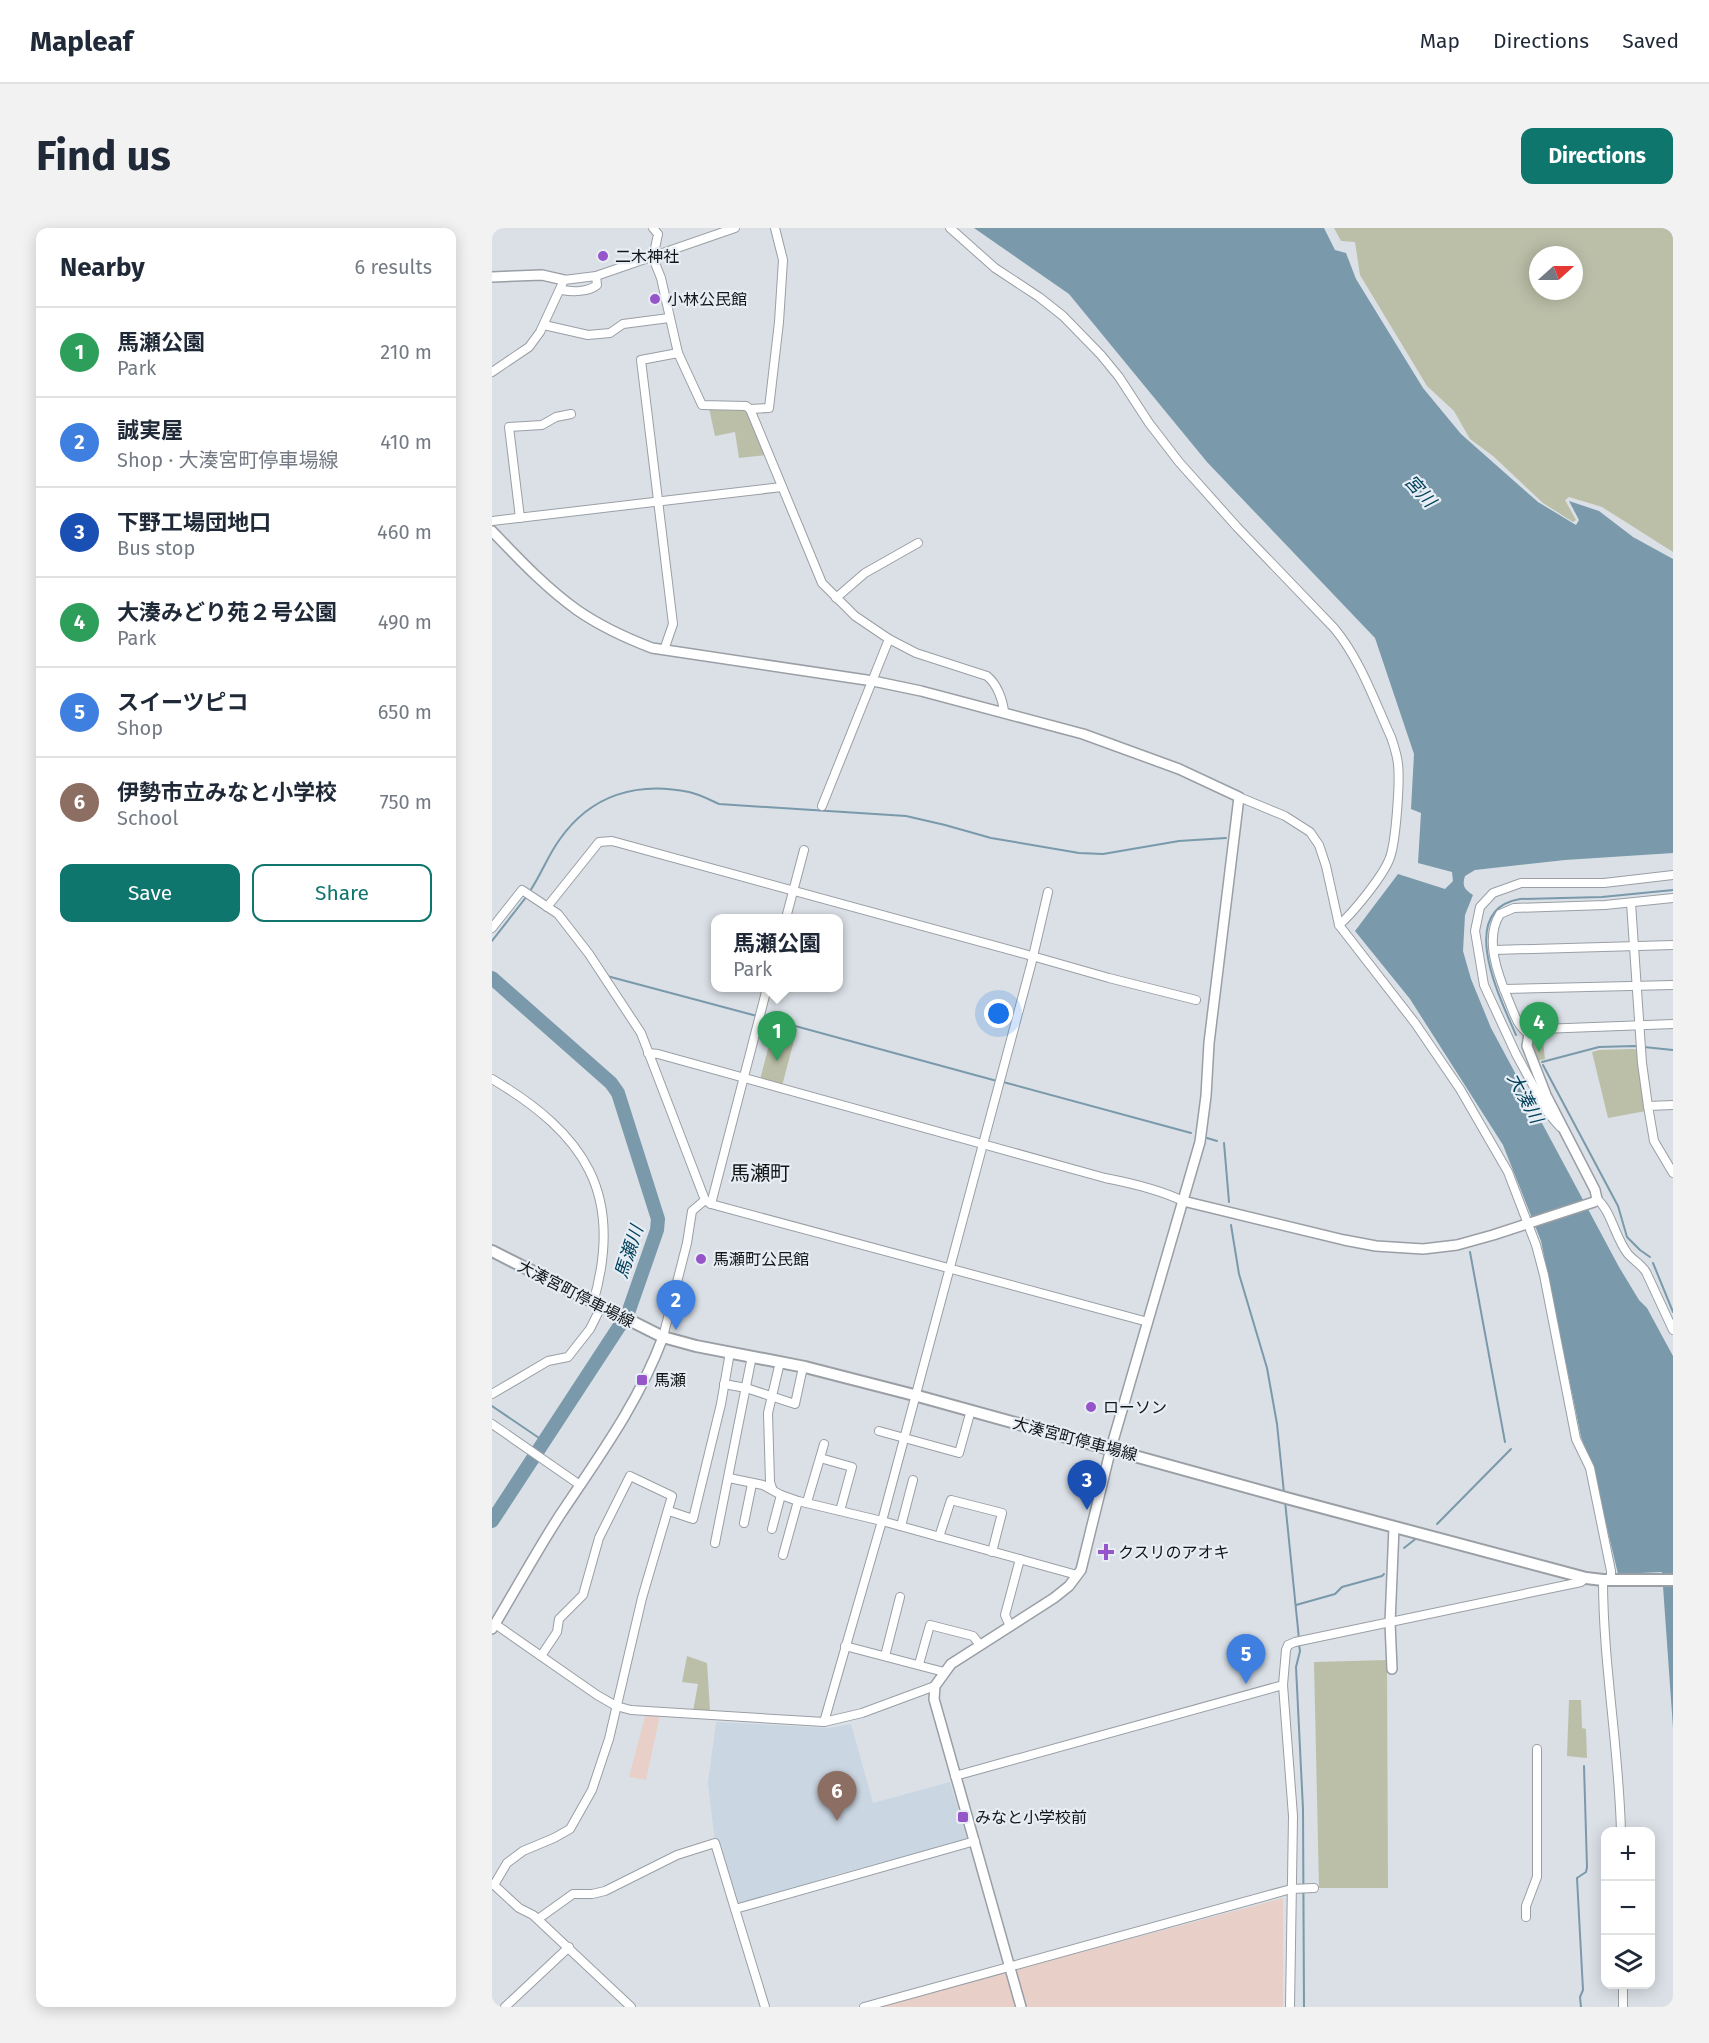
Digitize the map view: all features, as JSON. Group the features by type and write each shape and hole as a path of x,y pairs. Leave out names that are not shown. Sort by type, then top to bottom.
{"main road":[{"name":"大湊宮町停車場線","path":"492,1251 615,1315 663,1337 696,1346 803,1366 1586,1578 1673,1580"}],"street":[{"path":"653,228 658,234 653,258 661,278 678,353 702,405 746,406 750,409 769,408 783,260 775,228"},
{"path":"492,372 529,347 544,326 563,285 653,258 735,228"},
{"path":"950,228 995,268 1047,303 1101,355 1179,462 1237,527 1334,628 1355,657 1394,744 1398,764 1398,781 1393,849 1389,861 1352,913 1339,926"},
{"path":"492,277 542,275 563,285 568,291 591,289 597,285 596,276"},
{"path":"544,326 588,335 610,333 623,324 669,318"},
{"path":"664,650 673,624 641,360 678,353"},
{"path":"750,409 822,583 855,616 889,639 916,653 987,676 993,682 1004,706 1004,712"},
{"path":"520,518 509,427 542,425 556,417 571,414"},
{"path":"492,521 782,487"},
{"path":"492,531 530,570 579,611 628,638 652,648 873,681 1004,712 1083,734 1179,769 1285,816 1310,832 1319,845 1326,866 1339,926 1415,1023 1460,1089 1508,1172 1529,1223 1544,1275 1576,1439 1590,1468 1611,1571 1607,1580 1604,1621 1618,1762 1622,1827"},
{"path":"836,598 865,573 918,543"},
{"path":"822,806 889,639"},
{"path":"1021,2007 934,1699 935,1686 951,1664 1069,1586 1083,1563 1111,1448 1200,1142 1204,1119 1209,1043 1239,797"},
{"path":"548,907 599,842 605,841 1196,1000"},
{"path":"787,914 804,850"},
{"path":"1566,1135 1548,1113 1516,1054 1484,984 1475,932 1480,907 1501,888 1521,883 1604,883 1673,875"},
{"path":"492,928 522,890 558,915 594,961 641,1033 708,1202"},
{"path":"824,1722 882,1521 1048,892"},
{"path":"1529,1034 1520,1028 1497,969 1493,932 1500,914 1514,908 1605,906 1673,898"},
{"path":"1631,903 1648,1106 1654,1141 1673,1173"},
{"path":"1494,950 1673,945"},
{"path":"1504,989 1673,984"},
{"path":"766,992 744,1078 708,1202 692,1211 687,1243 663,1337 652,1365 619,1427 532,1558 494,1626 597,1695 616,1706 631,1710 824,1722 861,1713 935,1686"},
{"path":"1593,1201 1595,1190 1566,1135 1527,1046 1529,1034 1533,1030 1541,1029 1673,1024"},
{"path":"648,1053 658,1053 1105,1178 1138,1185 1183,1201 1376,1246 1406,1249 1457,1245 1593,1201 1602,1205 1616,1235 1629,1255 1642,1265 1673,1330"},
{"path":"492,1079 522,1097 550,1119 572,1143 593,1176 604,1214 604,1242 597,1305 590,1329 568,1358 548,1361 492,1394"},
{"path":"1648,1106 1673,1105"},
{"path":"708,1202 1148,1322"},
{"path":"669,1511 693,1519 730,1352"},
{"path":"715,1543 752,1356"},
{"path":"772,1488 768,1413 780,1362"},
{"path":"724,1384 746,1388 795,1404 803,1366"},
{"path":"879,1431 959,1453 971,1410"},
{"path":"492,1424 580,1485"},
{"path":"807,1502 824,1444"},
{"path":"820,1458 852,1467 840,1511"},
{"path":"541,1656 557,1632 560,1619 582,1594 599,1538 630,1476 672,1496 642,1598 609,1739 592,1790 570,1829 523,1851 502,1870 493,1885 519,1908 538,1919 630,2007"},
{"path":"729,1478 772,1488 781,1495 798,1501 882,1521 1077,1575"},
{"path":"901,1527 913,1480"},
{"path":"744,1523 752,1484"},
{"path":"772,1529 781,1495"},
{"path":"939,1537 951,1500 1002,1513 992,1552"},
{"path":"783,1555 798,1501"},
{"path":"1392,1669 1390,1623 1394,1527"},
{"path":"1010,1626 1005,1615 1020,1559"},
{"path":"1290,2007 1293,1816 1283,1685 1288,1645 1581,1582 1586,1578"},
{"path":"885,1656 900,1597"},
{"path":"919,1664 930,1625 973,1636 980,1645"},
{"path":"846,1646 944,1672"},
{"path":"956,1776 1283,1685"},
{"path":"1526,1917 1526,1906 1537,1877 1537,1749"},
{"path":"735,1909 975,1841"},
{"path":"538,1919 573,1894 605,1891 677,1855 716,1843 765,2007"},
{"path":"864,2007 1291,1889 1314,1888"},
{"path":"506,2007 569,1947"},
{"path":"1623,1989 1623,2007"}],"shaded area":[{"path":"646,1713 660,1715 646,1780 629,1777"},
{"path":"716,1722 829,1728 851,1724 873,1803 950,1782 967,1839 827,1877 735,1909 715,1843 708,1783"},
{"path":"1283,1898 1283,2007 877,2007"}],"green space":[{"path":"1334,228 1673,228 1673,552 1602,507 1569,497 1565,500 1576,520 1573,522 1543,503 1493,456 1470,439 1454,411 1427,386 1360,275 1355,242 1341,241"},
{"path":"709,408 748,411 767,455 739,458 735,432 715,436"},
{"path":"761,1019 797,1029 782,1086 760,1080 770,1041 756,1037"},
{"path":"1539,1033 1542,1033 1545,1059 1537,1061 1531,1046"},
{"path":"1638,1050 1646,1111 1608,1118 1592,1052"},
{"path":"687,1656 707,1663 710,1711 693,1711 698,1684 682,1682"},
{"path":"1387,1660 1388,1888 1319,1888 1314,1662"},
{"path":"1569,1700 1581,1700 1582,1728 1586,1729 1587,1758 1567,1756"}],"water":[{"path":"974,228 1324,228 1335,250 1346,253 1356,279 1423,388 1461,434 1538,502 1576,525 1579,520 1569,501 1599,511 1633,537 1673,559 1673,853 1565,860 1475,870 1464,879 1464,887 1473,895 1465,915 1463,951 1471,979 1491,1028 1619,1267 1639,1300 1647,1308 1673,1356 1673,1728 1662,1572 1618,1574 1592,1465 1581,1437 1541,1241 1503,1145 1410,999 1355,931 1398,874 1445,889 1453,881 1452,872 1418,863 1421,813 1411,809 1414,754 1375,638 1207,462 1069,294"}],"waterway":[{"path":"530,891 560,839 572,824 601,802 634,790 670,789 689,792 719,804 906,816 991,838 1079,853 1103,854 1179,841 1226,838"},
{"path":"1516,1035 1501,1001 1488,958 1486,938 1490,920 1501,907 1520,899 1602,897 1673,890"},
{"path":"492,941 527,896"},
{"path":"607,976 757,1016"},
{"name":"馬瀬川","path":"492,978 611,1083 618,1093 658,1219 657,1230 628,1313 492,1521"},
{"path":"762,1017 997,1081"},
{"path":"1542,1062 1599,1047 1634,1046 1673,1050"},
{"path":"1543,1065 1618,1206 1627,1237 1650,1257"},
{"path":"1003,1082 1191,1133"},
{"path":"1207,1138 1217,1141"},
{"path":"1224,1143 1229,1202"},
{"path":"1231,1225 1239,1274 1267,1368 1277,1424 1284,1493"},
{"path":"1470,1252 1505,1442"},
{"path":"1653,1263 1673,1312"},
{"path":"492,1406 545,1442"},
{"path":"1437,1524 1511,1449"},
{"path":"1285,1501 1299,1639"},
{"path":"1404,1548 1418,1537"},
{"path":"1296,1605 1335,1594 1342,1587 1384,1574"},
{"path":"1299,1645 1300,1651 1296,1667 1303,1809 1304,2007"},
{"path":"1581,2007 1580,1997 1583,1990 1577,1878 1586,1872 1587,1867 1584,1766"}],"place":[{"name":"二木神社","path":"603,256"},
{"name":"小林公民館","path":"655,299"},
{"name":"大湊みどり苑２号公園","path":"1539,1052"},
{"name":"馬瀬公園","path":"777,1061"},
{"name":"馬瀬町公民館","path":"701,1259"},
{"name":"誠実屋","path":"676,1330"},
{"name":"馬瀬","path":"642,1380"},
{"name":"ローソン","path":"1091,1407"},
{"name":"下野工場団地口","path":"1087,1510"},
{"name":"クスリのアオキ","path":"1106,1552"},
{"name":"スイーツピコ","path":"1246,1684"},
{"name":"みなと小学校前","path":"963,1817"},
{"name":"伊勢市立みなと小学校","path":"837,1821"}],"district":[{"name":"馬瀬町","path":"760,1173"}],"water label":[{"name":"宮川","path":"1420,491"},
{"name":"大湊川","path":"1525,1098"}]}
